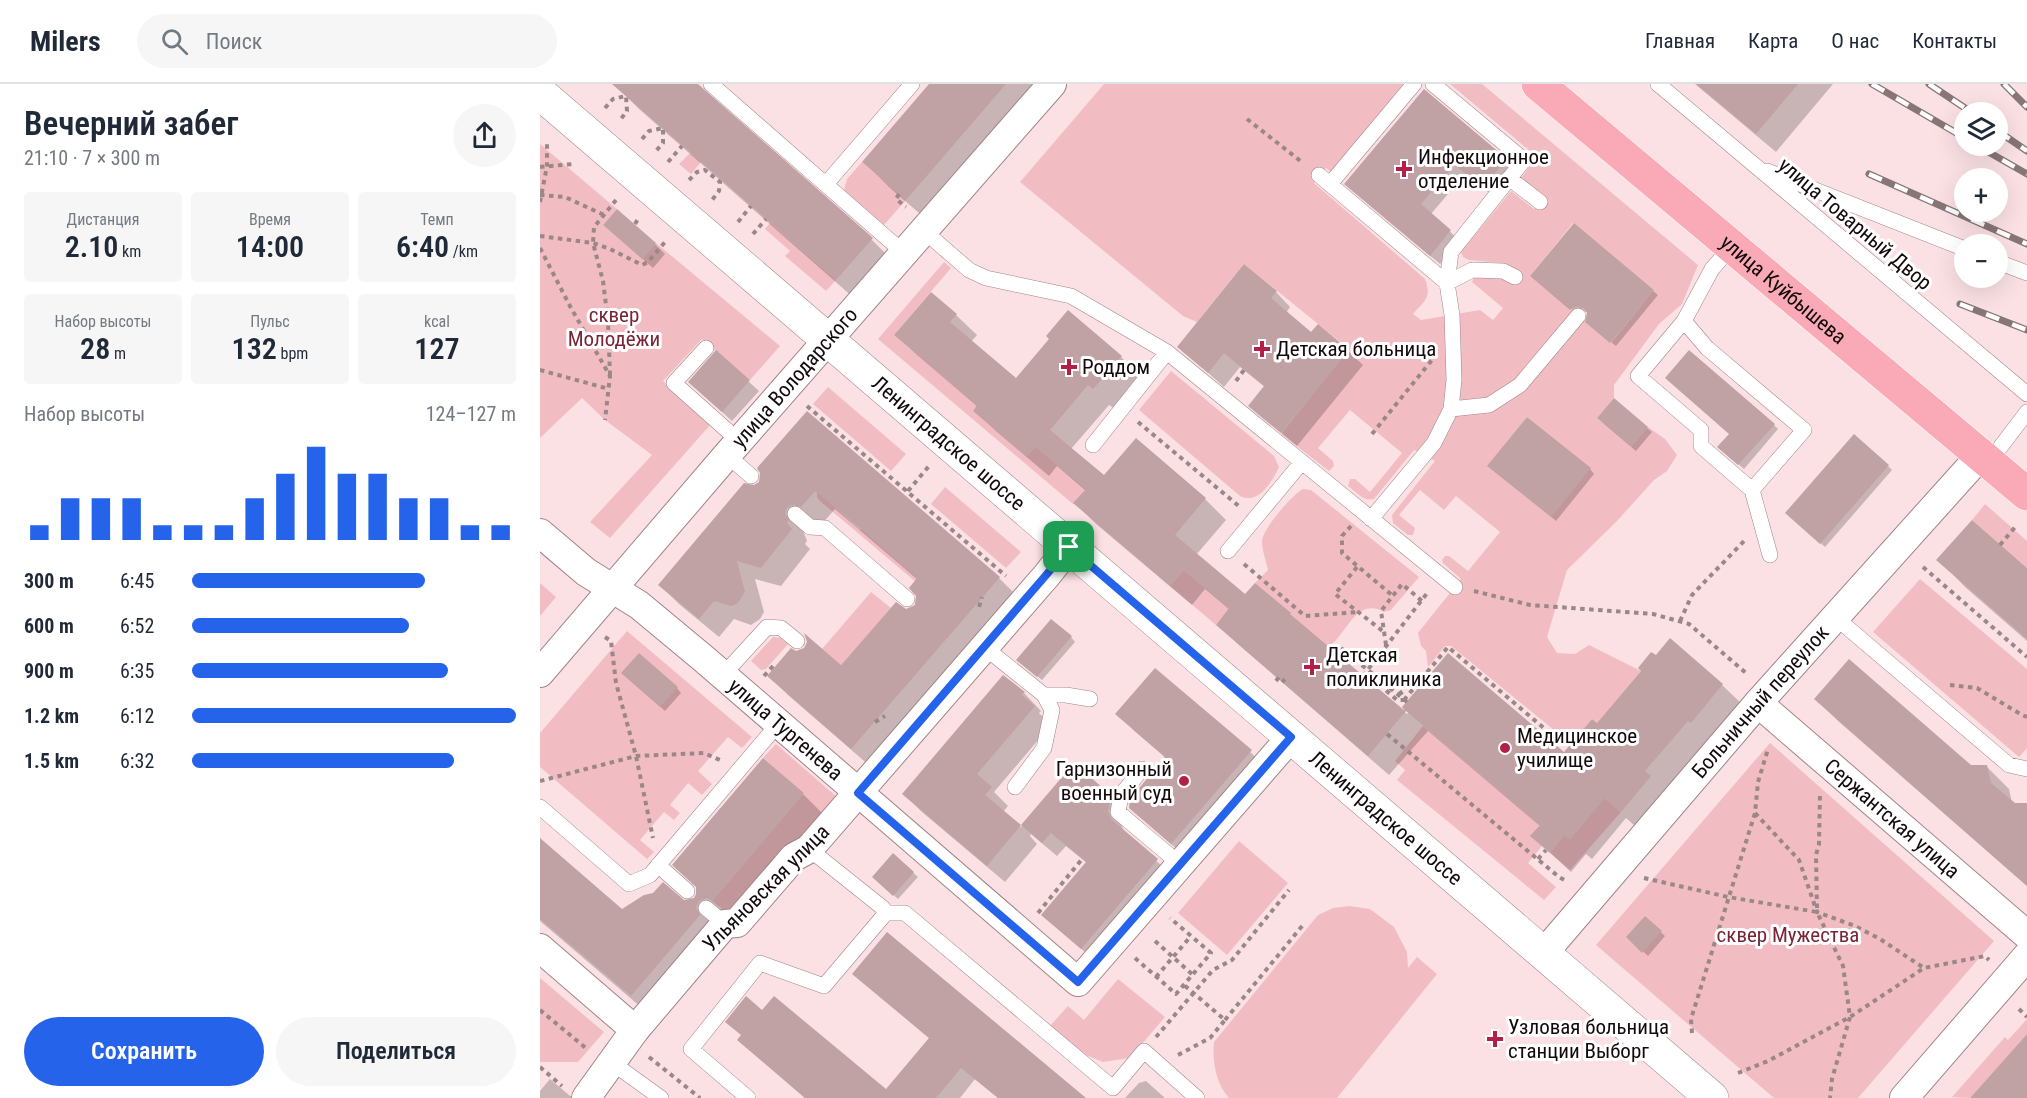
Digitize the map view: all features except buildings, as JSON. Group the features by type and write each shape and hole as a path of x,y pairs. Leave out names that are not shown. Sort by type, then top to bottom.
{"main road":[{"name":"улица Куйбышева","path":"1538,84 2027,494"},
{"name":"Ленинградское шоссе","path":"540,93 1712,1098"}],"street":[{"name":"улица Володарского","path":"540,673 733,448 1053,84"},
{"name":"Больничный переулок","path":"1543,954 1834,617 1985,458"},
{"name":"улица Тургенева","path":"540,533 586,572 639,605 723,675 1078,982 1181,866"},
{"name":"Ульяновская улица","path":"577,1095 611,1062 716,916 737,923 794,857 809,849 1069,547"},
{"name":"Сержантская улица","path":"1758,703 2027,935"},
{"path":"1181,866 1291,737"},
{"path":"540,948 634,1030"},
{"path":"1904,1098 2027,956"}],"lane":[{"path":"711,84 904,253"},
{"path":"826,184 912,84"},
{"path":"1414,84 1325,180 1447,283"},
{"path":"1371,519 1434,443 1451,409 1454,380 1453,334 1447,283 1451,252 1524,160 1433,84"},
{"name":"улица Товарный Двор","path":"1658,84 2027,394"},
{"path":"1753,166 1954,245"},
{"path":"1509,178 1540,202"},
{"path":"924,231 969,270 986,278 1071,296 1167,352 1455,587"},
{"path":"1731,247 1712,269 1684,321 1638,376 1701,430 1701,446 1752,490 1770,555"},
{"path":"2008,266 2027,273"},
{"path":"1447,283 1472,270 1503,271 1515,277"},
{"path":"1451,409 1489,405 1520,385 1578,316"},
{"path":"1684,321 1707,348 1804,430 1752,490"},
{"path":"706,348 674,383 733,448 751,476"},
{"path":"1093,445 1167,352"},
{"path":"1985,458 2027,412"},
{"path":"1228,551 1302,462"},
{"path":"795,514 810,527 825,528 907,598"},
{"path":"1834,617 2009,765 2027,769"},
{"path":"723,675 767,627 781,628 797,641"},
{"path":"984,647 1044,695 1052,710 1044,748 1015,787"},
{"path":"1044,695 1066,695 1090,699"},
{"path":"540,807 629,884 650,875 778,724"},
{"path":"1142,769 1120,795 1118,812 1181,866"},
{"path":"809,849 883,908 886,913"},
{"path":"658,865 687,891"},
{"path":"748,1098 691,1049 760,963 824,986 886,913 905,913 1108,1093 1144,1051 1197,1098"},
{"path":"611,1062 661,1098"}],"path":[{"path":"605,108 613,99 626,96 627,111 620,120"},
{"path":"1247,119 1325,180"},
{"path":"642,139 649,131 663,128 663,143 656,151"},
{"path":"540,202 547,142"},
{"path":"668,162 682,146"},
{"path":"540,167 573,164"},
{"path":"689,180 697,172 705,170 718,179 719,191 712,200"},
{"path":"899,194 896,199 906,207"},
{"path":"541,195 564,197 604,215"},
{"path":"605,420 610,376 608,321 603,281 593,243 594,227 616,200"},
{"path":"738,222 751,206"},
{"path":"634,224 639,219"},
{"path":"753,234 766,219"},
{"path":"540,236 593,243 642,265 648,262 665,242"},
{"path":"540,248 610,376"},
{"path":"1372,434 1453,334"},
{"path":"540,370 609,389"},
{"path":"807,405 890,479 908,491 921,506 1006,576"},
{"path":"1122,408 1254,519"},
{"path":"908,491 929,466"},
{"path":"1680,621 1692,595 1728,556 1762,525"},
{"path":"2000,545 2016,526"},
{"path":"1342,536 1342,553 1392,596"},
{"path":"1228,551 1305,616 1359,612"},
{"path":"1357,567 1335,594 1384,632"},
{"path":"1923,567 2027,657"},
{"path":"1363,676 1442,576"},
{"path":"1386,646 1381,611 1392,596 1402,584 1422,601"},
{"path":"1455,587 1530,605 1653,614 1680,621 1689,624 1746,673"},
{"path":"979,607 982,597"},
{"path":"611,641 616,683 636,756 658,865"},
{"path":"1341,648 1405,701 1448,647 1558,740"},
{"path":"761,679 772,666"},
{"path":"1276,681 1279,677 1285,682"},
{"path":"1919,689 1948,685 1977,688 2027,717"},
{"path":"875,722 885,716"},
{"path":"1387,734 1565,882 1647,878 1728,897 1817,912 1855,926 1880,939 1924,969"},
{"path":"1692,1034 1691,1019 1755,813 1758,782 1770,743"},
{"path":"540,781 636,756 704,753 740,769"},
{"path":"1817,912 1816,855 1819,844 1818,809 1822,759"},
{"path":"1755,813 1799,860 1817,912 1843,966 1850,1017 1832,1079 1830,1098"},
{"path":"1538,859 1546,850"},
{"path":"1035,916 1082,859"},
{"path":"1144,1051 1213,970 1232,960 1289,890"},
{"path":"1135,958 1176,994 1193,975 1211,953 1170,918"},
{"path":"1160,1065 1210,1038 1303,925"},
{"path":"1156,977 1191,936"},
{"path":"1155,941 1193,975"},
{"path":"1738,1073 1768,1061 1850,1017 1924,969 1985,956"},
{"path":"1184,985 1224,1020"},
{"path":"2019,1009 2027,1017"},
{"path":"540,1010 592,1053 611,1062"},
{"path":"540,1067 577,1095"}],"green space":[{"path":"1104,84 1404,84 1331,172 1326,168 1314,183 1425,279 1428,290 1426,298 1413,314 1421,320 1480,310 1493,320 1503,308 1472,282 1474,277 1519,271 1502,263 1469,260 1463,257 1461,252 1511,191 1534,209 1544,197 1521,178 1537,157 1450,84 1482,84 1698,265 1682,304 1659,324 1614,385 1614,398 1597,418 1631,447 1648,427 1665,439 1677,455 1667,471 1654,480 1617,521 1567,570 1547,637 1557,653 1575,654 1589,645 1641,671 1597,723 1592,719 1571,744 1451,646 1445,646 1428,667 1426,651 1421,646 1418,633 1461,579 1442,560 1445,556 1449,556 1468,571 1500,532 1456,496 1444,510 1420,490 1399,515 1415,528 1413,535 1408,535 1393,523 1392,515 1435,461 1414,450 1374,499 1370,500 1360,496 1348,486 1350,479 1355,479 1370,492 1402,453 1350,410 1318,448 1333,461 1334,466 1329,471 1281,434 1349,349 1244,264 1197,322 1183,316 1020,182","holes":["1573,223 1654,290 1611,343 1530,276","1527,417 1590,468 1551,517 1488,466"]},
{"name":"сквер Молодёжи","path":"540,144 617,209 603,225 642,259 656,243 780,346 750,380 702,339 663,381 711,424 610,538 590,522 652,455 605,420 582,398 540,438"},
{"path":"690,153 701,162 691,174 679,164"},
{"path":"862,162 906,200 884,225 844,190 847,179"},
{"path":"770,223 836,280 826,291 785,256 790,251 765,229"},
{"path":"944,262 951,268 894,335 977,405 973,411 1036,447 1086,489 1073,504 878,339"},
{"path":"1171,371 1274,456 1279,467 1268,485 1258,495 1247,498 1240,496 1139,410"},
{"path":"828,387 906,454 891,471 813,404"},
{"path":"945,487 1021,552 1006,568 931,504"},
{"path":"1303,489 1311,490 1419,577 1391,610 1384,612 1374,608 1358,613 1328,647 1300,656 1255,583 1268,570 1262,544 1267,528 1279,512"},
{"path":"817,491 860,530 866,523 879,544 906,568 912,562 923,588 820,501"},
{"path":"1985,504 2027,541 2027,568 1972,520"},
{"path":"1184,570 1229,608 1216,625 1170,586"},
{"path":"1920,579 2027,669 2027,748 2019,757 1873,632"},
{"path":"540,583 556,597 540,616"},
{"path":"871,592 891,608 841,665 822,649"},
{"path":"627,631 752,737 742,748 728,737 698,771 712,784 702,795 688,783 670,805 680,813 674,820 664,812 640,840 654,852 647,859 540,767 540,733"},
{"path":"773,637 780,638 788,644 766,669 761,670 751,661"},
{"path":"1423,726 1540,825 1531,836 1542,846 1528,863 1556,887 1544,900 1397,780 1405,770 1395,761"},
{"name":"сквер Мужества","path":"1770,743 1994,941 1858,1098 1774,1098 1596,945"},
{"path":"776,744 837,797 735,915 729,914 712,901 804,793 763,758"},
{"path":"1585,781 1621,812 1570,870 1550,853 1564,835 1570,839 1590,815"},
{"path":"1239,841 1288,883 1227,955 1178,913"},
{"path":"1349,906 1370,909 1394,927 1407,952 1408,968 1417,957 1437,974 1337,1098 1229,1098 1216,1072 1214,1042 1318,915 1333,908"},
{"path":"540,978 604,1032 578,1062 540,1062"},
{"path":"1118,979 1165,1017 1130,1058 1103,1062 1081,1053 1050,1026 1068,1006 1084,1020"},
{"path":"2027,1019 2027,1034 1970,1098 1952,1097 2005,1037 2008,1040"}],"railway":[{"path":"1872,84 1954,132"},
{"path":"1929,84 1956,102"},
{"path":"2004,84 2027,107"},
{"path":"2008,138 2027,151"},
{"path":"1996,156 2027,174"},
{"path":"1869,174 2027,244"},
{"path":"1960,304 2027,330"}],"place":[{"name":"Инфекционное отделение","path":"1404,169"},
{"name":"Детская больница","path":"1262,349"},
{"name":"Роддом","path":"1069,367"},
{"name":"Детская поликлиника","path":"1312,667"},
{"name":"Медицинское училище","path":"1505,748"},
{"name":"Гарнизонный военный суд","path":"1184,781"},
{"name":"Узловая больница станции Выборг","path":"1495,1039"}],"route":[{"path":"1069,547 1291,737 1078,982 858,793 1069,547"}]}
